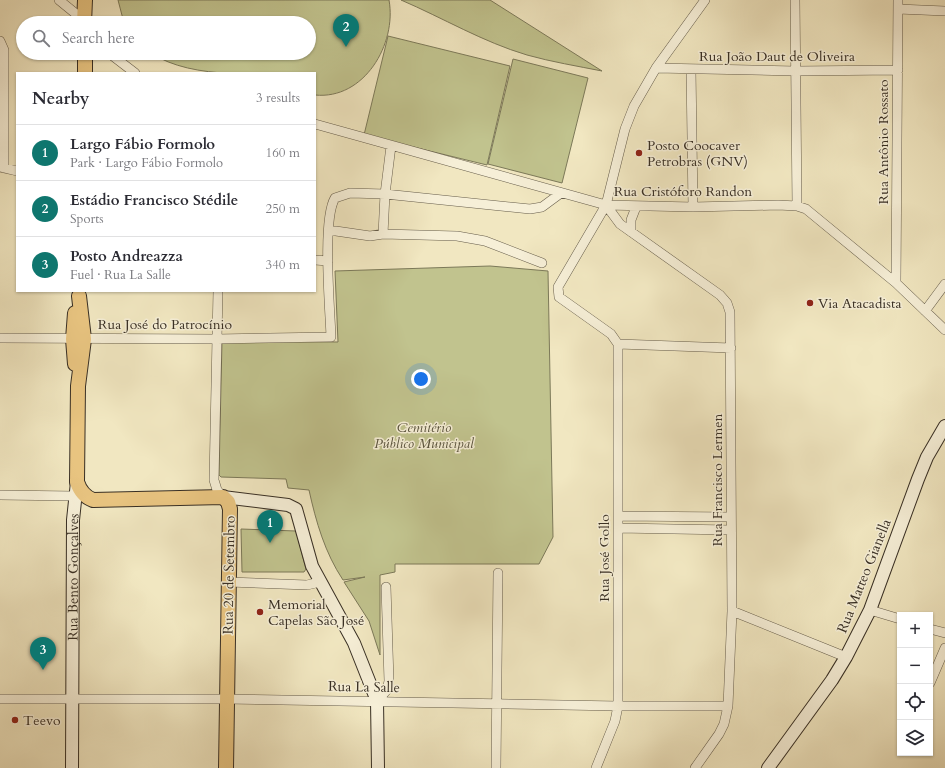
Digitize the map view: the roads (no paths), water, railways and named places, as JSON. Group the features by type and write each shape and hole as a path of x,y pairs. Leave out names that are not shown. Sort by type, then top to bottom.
{"main road":[{"path":"85,0 85,16"},
{"path":"85,60 85,72"},
{"name":"Rua Bento Gonçalves","path":"75,489 79,293"},
{"path":"75,489 93,500 223,498"},
{"name":"Rua 20 de Setembro","path":"223,498 228,502 230,509 226,768"}],"street":[{"path":"59,0 78,16"},
{"path":"705,0 656,68 634,106 625,129 606,205 560,282 557,292 559,297 611,334 618,344 731,348"},
{"path":"795,0 797,206"},
{"path":"898,4 945,11"},
{"name":"Rua Antônio Rossato","path":"896,283 898,4"},
{"path":"2,43 2,168 16,171"},
{"path":"118,60 134,72"},
{"name":"Rua João Daut de Oliveira","path":"656,68 691,70 795,71 898,70"},
{"path":"691,70 693,207"},
{"name":"Rua Cristóforo Randon","path":"316,124 606,205 636,207 797,206 806,209 896,283 945,330"},
{"path":"383,234 385,194 391,146"},
{"path":"316,260 328,261 331,204 335,198 350,193 385,194 530,209 542,207 562,193"},
{"name":"Rua Francisco Lermen","path":"606,205 620,224 720,294 727,303 730,312 730,530 732,611 728,706 720,734 695,768"},
{"path":"631,232 631,220 636,207"},
{"path":"329,230 370,236 383,234 457,236 485,241 542,263"},
{"name":"Rua José do Patrocínio","path":"0,338 217,339 331,337 328,261"},
{"path":"925,311 945,284"},
{"name":"Rua 20 de Setembro","path":"218,292 214,480 217,490 223,498"},
{"name":"Rua José Gollo","path":"596,768 615,721 618,706 618,344"},
{"name":"Rua Matteo Gianella","path":"768,768 832,680 846,657 870,610 924,465 945,426"},
{"path":"0,495 75,489"},
{"name":"Rua Bento Gonçalves","path":"72,768 73,520 75,489"},
{"path":"223,498 293,506 296,509 312,566 354,644 377,701 378,768"},
{"path":"73,520 81,509 93,500"},
{"path":"618,516 731,517"},
{"path":"618,528 730,530"},
{"path":"496,768 498,703 498,573"},
{"path":"229,582 307,586 320,582"},
{"path":"377,701 387,690 389,681 386,587"},
{"path":"870,610 897,619"},
{"path":"732,611 846,657"},
{"path":"933,630 945,633"},
{"path":"933,676 945,648"},
{"name":"Rua La Salle","path":"0,699 227,699 618,706 728,706"}],"place":[{"name":"Estádio Francisco Stédile","path":"346,47"},
{"name":"Posto Coocaver Petrobras (GNV)","path":"639,153"},
{"name":"Via Atacadista","path":"810,303"},
{"name":"Largo Fábio Formolo","path":"270,543"},
{"name":"Memorial Capelas São José","path":"260,612"},
{"name":"Posto Andreazza","path":"43,670"},
{"name":"Teevo","path":"15,720"}],"park label":[{"name":"Cemitério Público Municipal","path":"424,436"}]}
